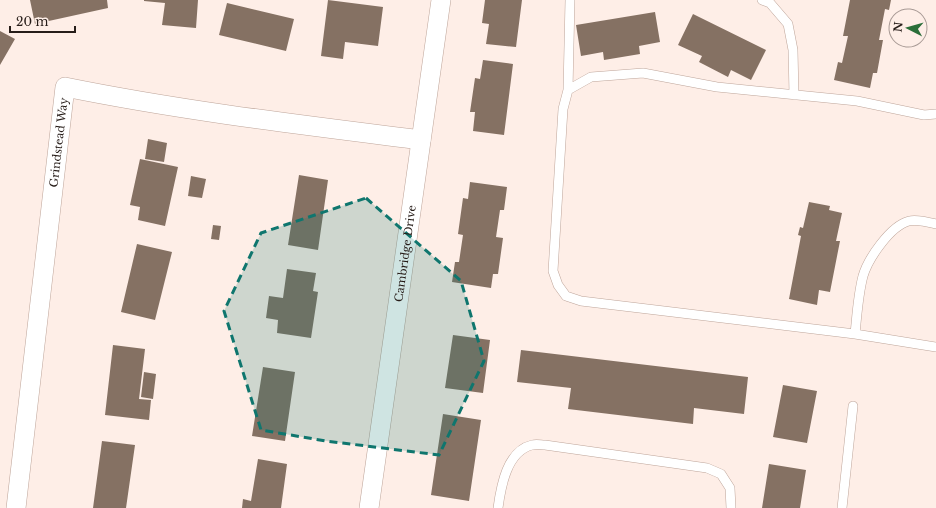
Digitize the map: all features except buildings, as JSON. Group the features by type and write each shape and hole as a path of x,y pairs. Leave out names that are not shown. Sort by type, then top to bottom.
{"street":[{"name":"Cambridge Drive","path":"370,508 441,0"},
{"name":"Grindstead Way","path":"16,508 65,87 134,101 314,127 421,140"}],"lane":[{"path":"570,0 568,90 563,109 553,271 558,285 566,296 580,300 855,334 936,347"},
{"path":"762,0 770,3 788,24 793,50 794,95"},
{"path":"568,90 591,77 643,73 717,87 857,101 924,114 936,114"},
{"path":"855,334 864,276 878,248 890,232 908,222 925,221 936,224"},
{"path":"842,508 853,406"},
{"path":"498,508 500,493 511,462 520,451 532,445 545,445 707,468 721,474 730,488 731,508"}],"highlighted area":[{"path":"366,198 461,281 484,361 439,455 326,441 261,430 224,311 261,233"}]}
